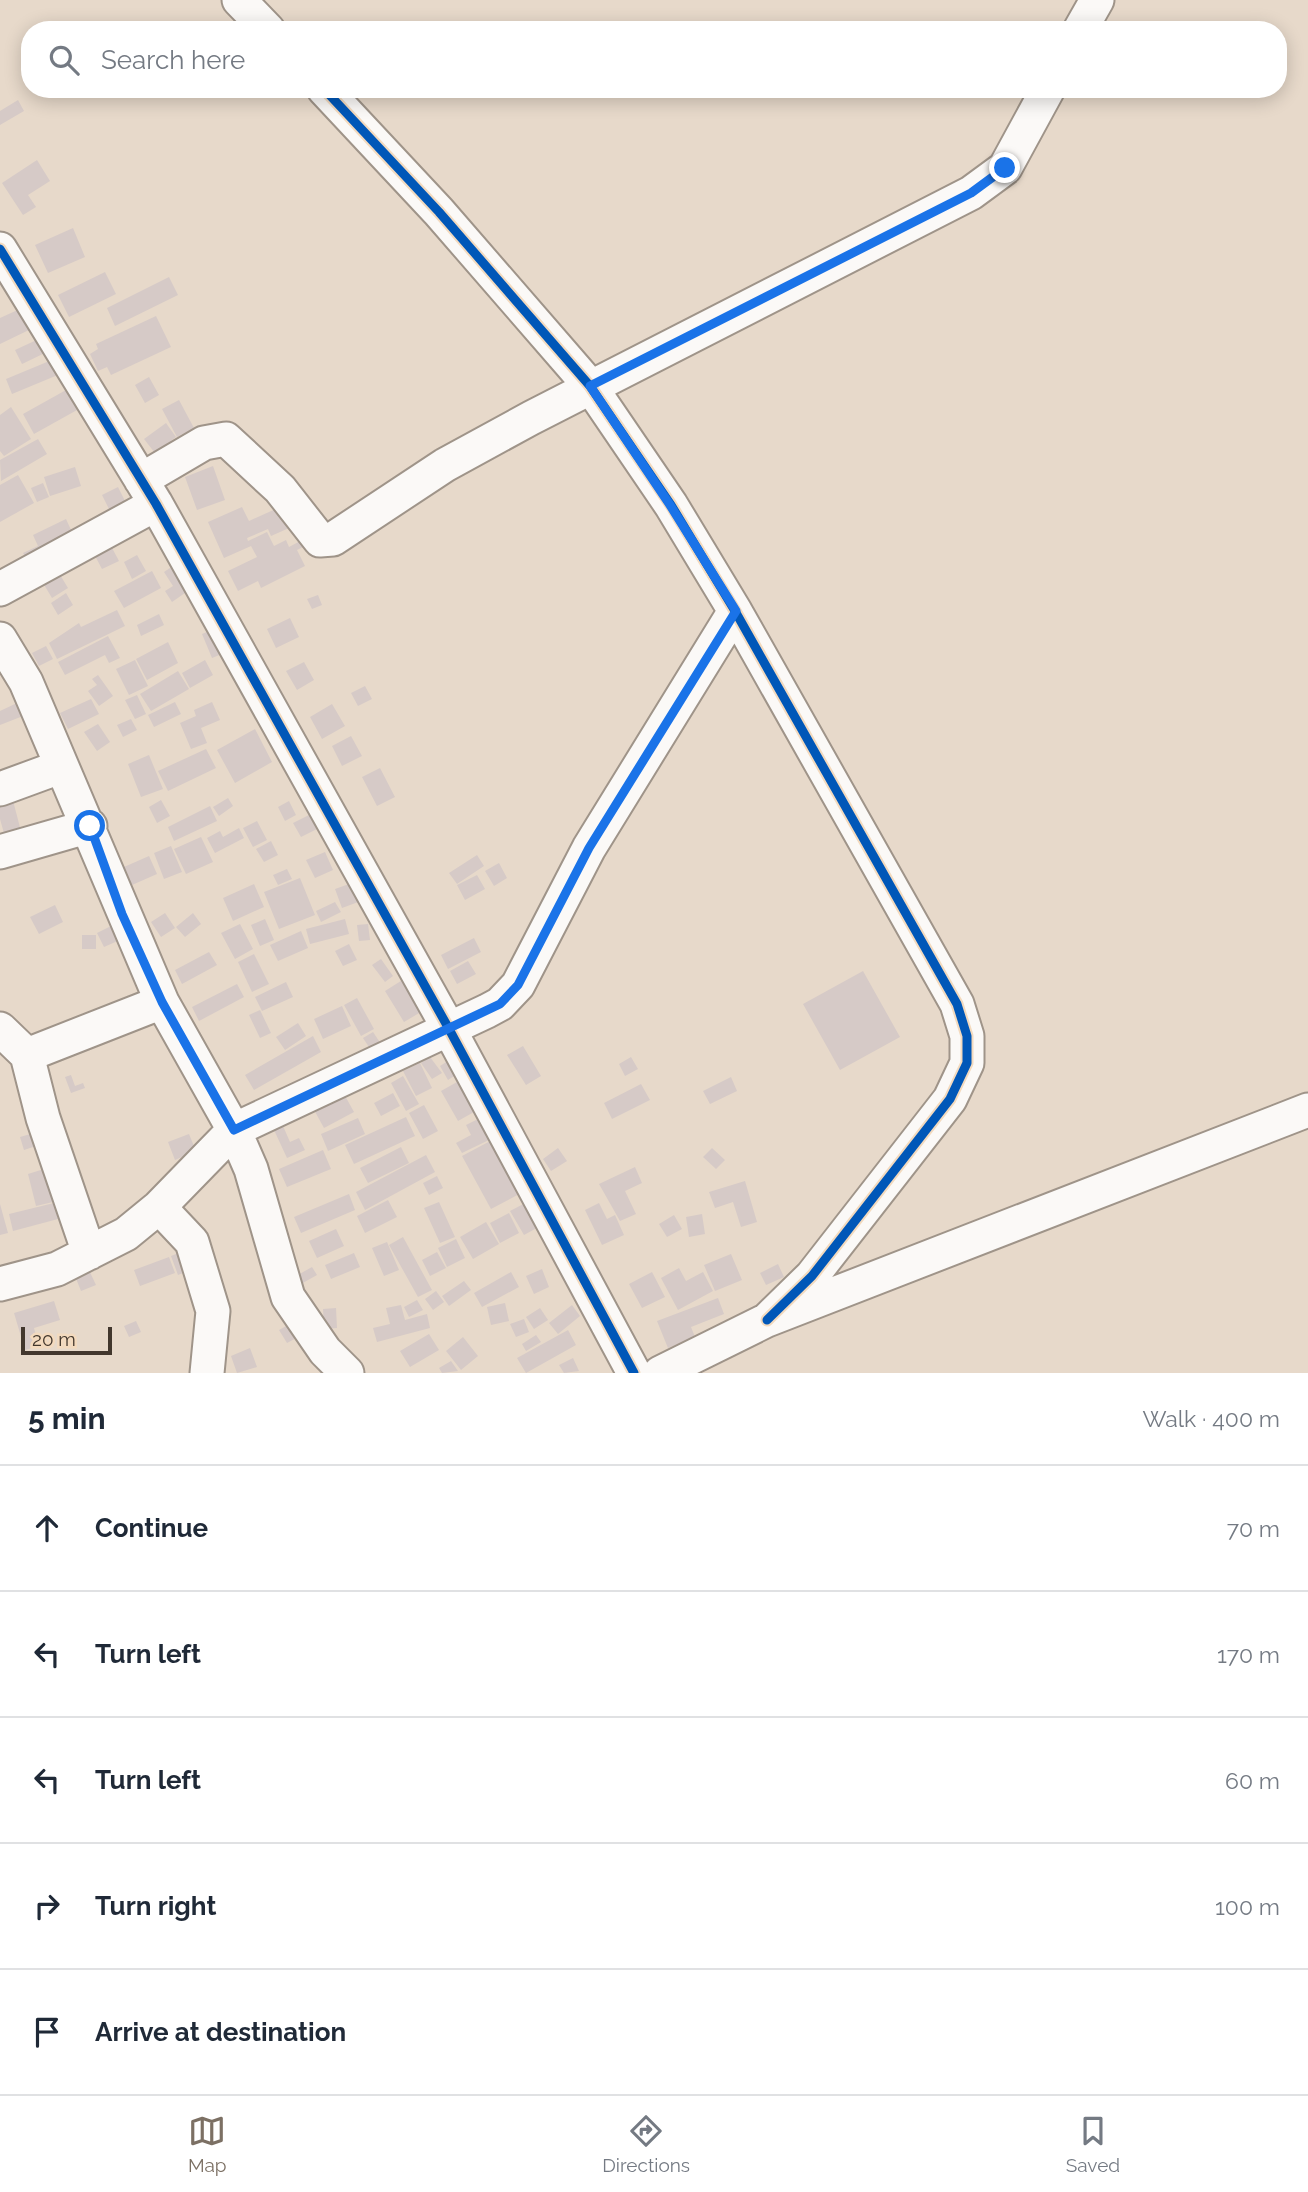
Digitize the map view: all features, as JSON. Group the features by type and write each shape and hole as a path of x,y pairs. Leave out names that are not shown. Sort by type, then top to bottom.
{"street":[{"path":"239,0 259,21"},
{"path":"1085,21 1097,0"},
{"path":"332,98 439,212 590,386 670,505 736,611 957,1004 967,1037 967,1063 950,1100 812,1276 768,1321"},
{"path":"0,589 149,492 204,443 226,439 280,489 320,540 327,541 444,465 590,386 971,193 1005,168 1043,98"},
{"path":"0,249 149,492 449,1029 634,1373"},
{"path":"0,1283 15,1282 57,1269 126,1234 159,1207 234,1130 500,1004 518,985 589,848 736,611"},
{"path":"0,639 26,682 60,767 90,826 122,914 162,1002 234,1130 251,1170 288,1297 325,1351 346,1373"},
{"path":"0,789 60,767"},
{"path":"0,852 90,826"},
{"path":"27,1055 162,1002"},
{"path":"0,1029 27,1055 43,1118 89,1254"},
{"path":"660,1373 768,1321 1308,1110"},
{"path":"159,1207 192,1242 213,1311 207,1373"}],"building":[{"path":"18,100 24,111 0,125 0,111"},
{"path":"37,160 50,181 28,195 36,207 23,215 2,183"},
{"path":"73,228 85,257 48,273 35,245"},
{"path":"105,272 116,294 69,317 58,295"},
{"path":"169,277 178,295 115,326 107,308"},
{"path":"22,308 31,329 0,344 0,318"},
{"path":"156,316 171,347 111,375 107,367 98,371 90,354 98,349 96,344"},
{"path":"43,337 49,351 22,364 15,350"},
{"path":"59,357 65,372 12,394 6,379"},
{"path":"149,377 159,395 145,403 135,385"},
{"path":"75,385 86,405 34,434 23,414"},
{"path":"179,400 194,428 177,437 162,409"},
{"path":"11,407 31,439 4,456 0,451 0,415"},
{"path":"166,423 176,437 155,453 144,439"},
{"path":"38,439 47,454 1,481 0,460"},
{"path":"213,466 225,500 197,510 185,477"},
{"path":"75,467 81,486 50,496 44,477"},
{"path":"18,475 34,503 0,522 0,485"},
{"path":"43,483 49,497 37,502 31,488"},
{"path":"118,487 129,509 113,517 102,495"},
{"path":"289,503 298,524 271,536 268,529 247,538 248,541 267,532 274,546 286,540 289,547 302,540 305,546 297,550 305,566 261,588 258,581 238,591 228,571 257,557 251,546 224,558 208,522 242,507 249,521"},
{"path":"66,519 77,543 30,566 23,553 38,546 33,535"},
{"path":"111,546 119,561 102,569 94,554"},
{"path":"137,555 146,571 132,579 124,562"},
{"path":"179,562 195,586 172,602 165,591 173,586 164,572"},
{"path":"152,571 161,588 124,608 114,591"},
{"path":"59,573 68,588 52,598 43,583"},
{"path":"66,593 73,605 58,615 51,603"},
{"path":"318,595 322,605 312,609 307,599"},
{"path":"117,610 125,626 57,659 49,643 79,623 81,627"},
{"path":"159,614 164,625 141,636 137,625"},
{"path":"290,618 299,637 276,648 267,629"},
{"path":"219,627 229,651 212,658 202,634"},
{"path":"108,636 120,658 109,663 105,655 65,675 58,662"},
{"path":"168,642 178,663 147,680 136,659"},
{"path":"46,646 53,659 39,666 32,653"},
{"path":"135,660 148,686 129,695 116,669"},
{"path":"205,660 213,675 190,688 182,673"},
{"path":"304,662 314,680 297,690 286,671"},
{"path":"178,671 189,689 151,711 140,694"},
{"path":"98,675 113,696 99,706 88,691 97,685 92,679"},
{"path":"365,686 372,699 358,706 351,693"},
{"path":"137,695 146,714 135,719 125,700"},
{"path":"91,699 99,714 68,729 60,713"},
{"path":"175,702 181,714 154,727 148,715"},
{"path":"212,702 220,720 201,728 207,743 191,749 180,723 196,716 194,710"},
{"path":"17,703 23,716 0,725 0,711"},
{"path":"332,704 345,726 322,739 310,717"},
{"path":"131,719 137,730 123,737 117,725"},
{"path":"98,724 110,742 97,751 84,732"},
{"path":"255,729 272,762 235,783 217,750"},
{"path":"351,736 362,756 342,766 332,746"},
{"path":"206,749 216,768 168,791 158,771"},
{"path":"149,755 163,789 141,797 128,764"},
{"path":"380,768 395,797 377,806 362,777"},
{"path":"10,789 23,839 7,844 0,819 0,792"},
{"path":"228,798 233,806 219,816 213,807"},
{"path":"161,800 170,816 157,823 149,807"},
{"path":"289,801 296,815 285,821 278,807"},
{"path":"210,806 217,821 174,841 168,827"},
{"path":"309,815 317,829 301,837 293,823"},
{"path":"257,821 267,840 253,847 243,828"},
{"path":"239,828 244,838 215,853 207,838 220,831 223,837"},
{"path":"201,837 213,862 186,874 174,849"},
{"path":"271,841 278,855 264,862 256,849"},
{"path":"171,846 182,872 164,879 154,853"},
{"path":"325,852 333,870 315,878 306,860"},
{"path":"477,855 484,866 457,884 449,873"},
{"path":"149,856 157,874 132,885 124,867"},
{"path":"499,863 507,878 494,886 485,871"},
{"path":"287,869 292,879 278,885 273,875"},
{"path":"477,875 485,889 465,900 457,885"},
{"path":"300,878 315,915 279,929 264,892"},
{"path":"363,879 369,898 342,908 335,889"},
{"path":"254,884 264,907 233,921 223,898"},
{"path":"335,902 341,912 321,922 316,911"},
{"path":"55,905 63,922 39,934 30,917"},
{"path":"165,913 175,928 161,937 151,922"},
{"path":"193,913 201,924 185,937 176,927"},
{"path":"265,919 274,940 260,946 251,925"},
{"path":"345,919 349,934 310,944 306,929"},
{"path":"115,924 122,939 104,947 97,933"},
{"path":"240,924 253,949 235,959 221,933"},
{"path":"368,924 370,940 359,941 357,925"},
{"path":"301,931 308,948 278,961 270,945"},
{"path":"82,935 96,935 96,949 82,949"},
{"path":"474,938 481,952 448,969 441,955"},
{"path":"349,944 357,960 343,966 335,951"},
{"path":"209,952 217,965 182,984 175,970"},
{"path":"254,954 269,984 252,992 238,962"},
{"path":"381,959 393,976 385,982 372,965"},
{"path":"468,961 476,974 457,984 450,971"},
{"path":"863,971 900,1037 840,1070 803,1004"},
{"path":"412,974 431,1006 404,1022 385,991"},
{"path":"286,982 293,997 262,1011 255,997"},
{"path":"237,984 244,997 199,1021 192,1007"},
{"path":"357,998 374,1029 361,1036 344,1005"},
{"path":"342,1006 351,1026 323,1039 314,1019"},
{"path":"260,1010 271,1033 260,1038 249,1015"},
{"path":"298,1023 306,1036 285,1050 276,1037"},
{"path":"373,1032 381,1044 371,1050 363,1038"},
{"path":"313,1036 321,1052 254,1090 245,1075"},
{"path":"523,1046 541,1076 526,1085 507,1055"},
{"path":"430,1057 442,1073 432,1079 421,1063"},
{"path":"454,1057 462,1071 448,1080 440,1066"},
{"path":"631,1057 638,1069 625,1076 619,1064"},
{"path":"420,1063 432,1088 416,1096 403,1071"},
{"path":"71,1075 75,1086 83,1083 85,1088 71,1093 65,1077"},
{"path":"403,1076 419,1104 406,1111 391,1083"},
{"path":"731,1077 737,1091 710,1104 703,1091"},
{"path":"457,1082 474,1112 458,1121 441,1091"},
{"path":"641,1084 650,1100 612,1119 604,1103"},
{"path":"393,1093 400,1106 381,1116 374,1103"},
{"path":"344,1094 354,1112 324,1128 313,1108"},
{"path":"424,1105 438,1131 423,1139 409,1113"},
{"path":"406,1117 415,1136 354,1164 345,1145"},
{"path":"358,1118 365,1134 328,1151 321,1134"},
{"path":"480,1118 491,1139 462,1153 456,1143 471,1135 466,1125"},
{"path":"283,1126 290,1142 299,1138 305,1150 287,1158 274,1130"},
{"path":"44,1130 48,1142 24,1150 20,1137"},
{"path":"189,1134 196,1151 175,1160 168,1142"},
{"path":"494,1139 523,1192 491,1209 462,1156"},
{"path":"401,1147 409,1163 368,1183 360,1168"},
{"path":"558,1148 567,1161 551,1171 543,1159"},
{"path":"712,1148 725,1160 716,1169 703,1157"},
{"path":"323,1150 331,1169 287,1187 279,1169"},
{"path":"426,1155 435,1172 365,1210 356,1192"},
{"path":"635,1167 642,1183 625,1191 636,1214 620,1221 599,1184"},
{"path":"44,1169 53,1202 36,1206 28,1174"},
{"path":"437,1176 443,1188 429,1195 423,1183"},
{"path":"745,1181 757,1222 741,1227 733,1202 715,1208 709,1192"},
{"path":"349,1194 355,1210 301,1233 294,1217"},
{"path":"533,1199 546,1223 524,1235 510,1211"},
{"path":"388,1200 397,1217 365,1233 357,1216"},
{"path":"439,1202 455,1237 440,1243 424,1208"},
{"path":"54,1203 58,1219 13,1231 9,1214"},
{"path":"599,1203 607,1219 615,1215 624,1235 602,1245 585,1210"},
{"path":"0,1204 8,1233 0,1235"},
{"path":"509,1213 519,1233 500,1243 490,1223"},
{"path":"702,1214 705,1234 689,1237 686,1217"},
{"path":"674,1215 682,1229 667,1237 659,1224"},
{"path":"486,1222 499,1244 473,1259 460,1237"},
{"path":"336,1229 344,1246 317,1258 309,1241"},
{"path":"403,1237 432,1290 418,1297 389,1245"},
{"path":"456,1239 465,1258 447,1267 438,1248"},
{"path":"387,1242 399,1270 384,1276 372,1248"},
{"path":"186,1250 193,1269 178,1275 171,1256"},
{"path":"437,1252 446,1268 430,1276 422,1260"},
{"path":"354,1253 360,1267 331,1279 325,1265"},
{"path":"731,1254 742,1280 715,1291 704,1265"},
{"path":"169,1257 175,1273 140,1286 134,1270"},
{"path":"778,1264 784,1277 766,1285 760,1273"},
{"path":"312,1267 317,1275 301,1284 296,1276"},
{"path":"679,1268 686,1281 703,1272 713,1291 678,1310 661,1278"},
{"path":"542,1269 549,1287 534,1294 526,1276"},
{"path":"89,1270 96,1285 81,1291 75,1276"},
{"path":"511,1272 519,1287 482,1307 474,1293"},
{"path":"652,1272 665,1297 642,1308 629,1284"},
{"path":"464,1281 471,1290 449,1306 442,1296"},
{"path":"436,1291 444,1302 433,1310 425,1299"},
{"path":"718,1298 724,1314 691,1327 695,1337 668,1348 657,1321"},
{"path":"417,1300 423,1310 409,1317 404,1307"},
{"path":"54,1301 60,1320 34,1328 39,1346 25,1350 14,1313"},
{"path":"505,1303 509,1321 491,1325 487,1307"},
{"path":"401,1305 405,1320 427,1314 430,1328 377,1342 373,1328 390,1324 386,1308"},
{"path":"572,1305 580,1316 558,1334 549,1323"},
{"path":"336,1308 337,1328 324,1329 323,1309"},
{"path":"540,1308 548,1320 534,1329 526,1317"},
{"path":"524,1319 529,1332 516,1337 510,1324"},
{"path":"297,1320 304,1334 287,1343 279,1330"},
{"path":"136,1321 141,1332 129,1337 124,1326"},
{"path":"568,1330 576,1345 526,1373 517,1358"},
{"path":"429,1334 439,1350 410,1367 400,1351"},
{"path":"536,1335 541,1342 526,1351 522,1344"},
{"path":"463,1337 478,1356 461,1370 446,1351"},
{"path":"250,1348 257,1367 237,1373 231,1356"},
{"path":"573,1358 579,1371 564,1373 559,1365"},
{"path":"451,1361 458,1371 442,1373 439,1368"}],"cycle path":[{"path":"332,98 439,212 590,386 671,505 735,611 957,1004 967,1036 967,1063 950,1099 812,1276 767,1320"},
{"path":"0,249 156,504 449,1029 634,1373"}],"route":[{"path":"90,826 122,914 162,1002 234,1130 500,1004 518,985 589,848 635,769 736,611 670,505 590,386 971,193 1005,168"}]}
